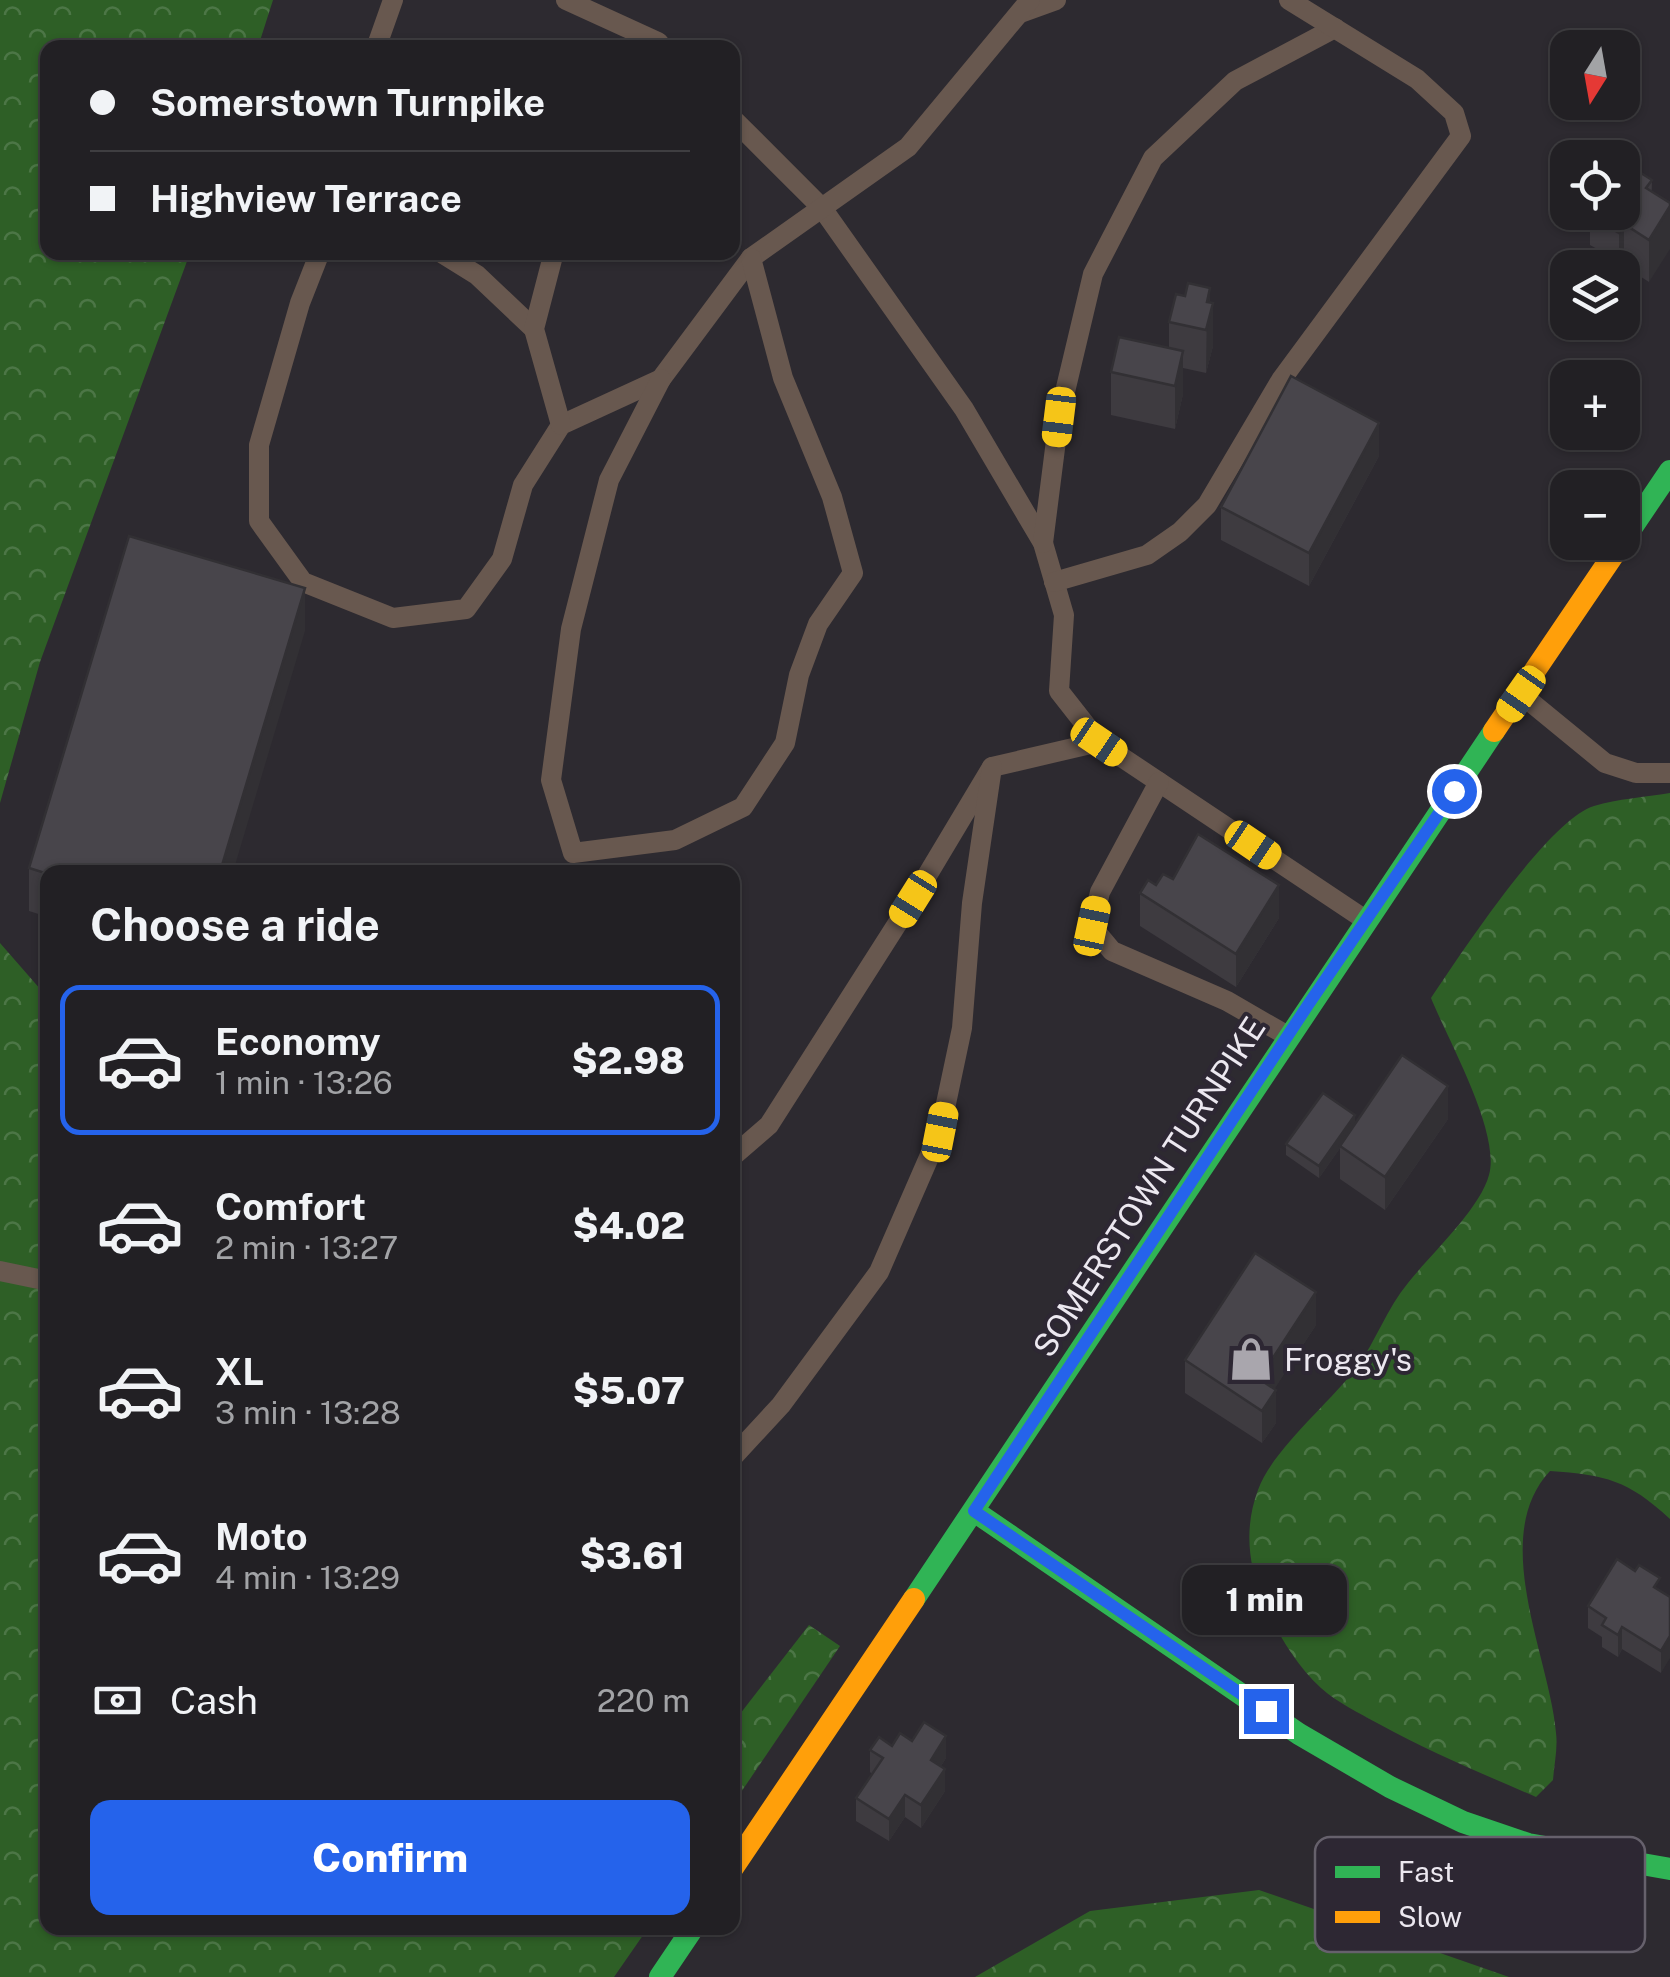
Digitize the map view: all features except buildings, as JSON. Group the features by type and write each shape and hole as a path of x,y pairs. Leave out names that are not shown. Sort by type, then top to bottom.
{"main road":[{"name":"SOMERSTOWN TURNPIKE","path":"1640,515 1670,471"},
{"name":"SOMERSTOWN TURNPIKE","path":"740,1857 1287,1036 1610,560"},
{"path":"974,1511 1299,1734 1390,1787 1463,1822 1507,1837"},
{"path":"1645,1865 1670,1869"},
{"path":"660,1977 688,1935"}],"lane":[{"path":"379,40 393,0"},
{"path":"566,0 654,40"},
{"path":"751,258 783,378 832,497 853,572 818,624 799,674 784,743 743,807 675,840 574,853 551,780 572,629 609,480 661,379 751,258 908,147 1025,7 1056,0"},
{"path":"1054,582 1147,555 1180,532 1207,505 1281,380 1461,136 1454,113 1417,79 1289,0"},
{"path":"1043,543 1059,417 1093,274 1152,158 1235,81 1335,28"},
{"path":"740,126 822,208 964,409 1043,543 1064,615 1059,691 1099,742 1366,920"},
{"path":"317,260 300,303 259,445 259,520 302,582 393,618 466,609 502,559 523,485 561,425 661,379"},
{"path":"453,260 477,275 534,329"},
{"path":"552,260 534,329 561,425"},
{"path":"1521,694 1605,763 1636,772 1670,773"},
{"path":"740,1150 769,1125 992,767 1099,742"},
{"path":"740,1449 780,1405 879,1272 940,1132 962,1028 972,903 992,767"},
{"path":"1159,782 1100,892 1092,926 1112,951 1227,1000 1287,1036"},
{"path":"0,1271 40,1279"}],"green space":[{"path":"0,0 273,0 260,40 40,40 40,260 187,260 40,662 0,803"},
{"path":"1670,793 1670,1519 1628,1488 1586,1475 1550,1471 1532,1498 1524,1529 1523,1563 1556,1739 1553,1780 1536,1797 1398,1734 1321,1688 1303,1669 1274,1624 1254,1573 1249,1532 1265,1474 1357,1367 1401,1293 1465,1217 1489,1175 1491,1157 1480,1112 1431,998 1506,891 1553,836 1575,817 1594,806"},
{"path":"0,943 40,989 40,1935 643,1935 614,1977 0,1977"},
{"path":"809,1625 840,1646 740,1794 740,1714"},
{"path":"1259,1890 1315,1909 1315,1952 1437,1952 1509,1977 975,1977 1090,1911"}],"traffic: fast":[{"path":"1640,515 1670,471"},
{"path":"914,1599 1494,731"},
{"path":"974,1511 1299,1734 1390,1787 1463,1822 1507,1837"},
{"path":"1645,1865 1670,1869"},
{"path":"660,1977 688,1935"}],"traffic: slow":[{"path":"1494,731 1610,560"},
{"path":"740,1857 914,1599"}],"place":[{"name":"Froggy's","path":"1251,1359"}],"route":[{"path":"1266,1711 974,1511 1454,791"}]}
